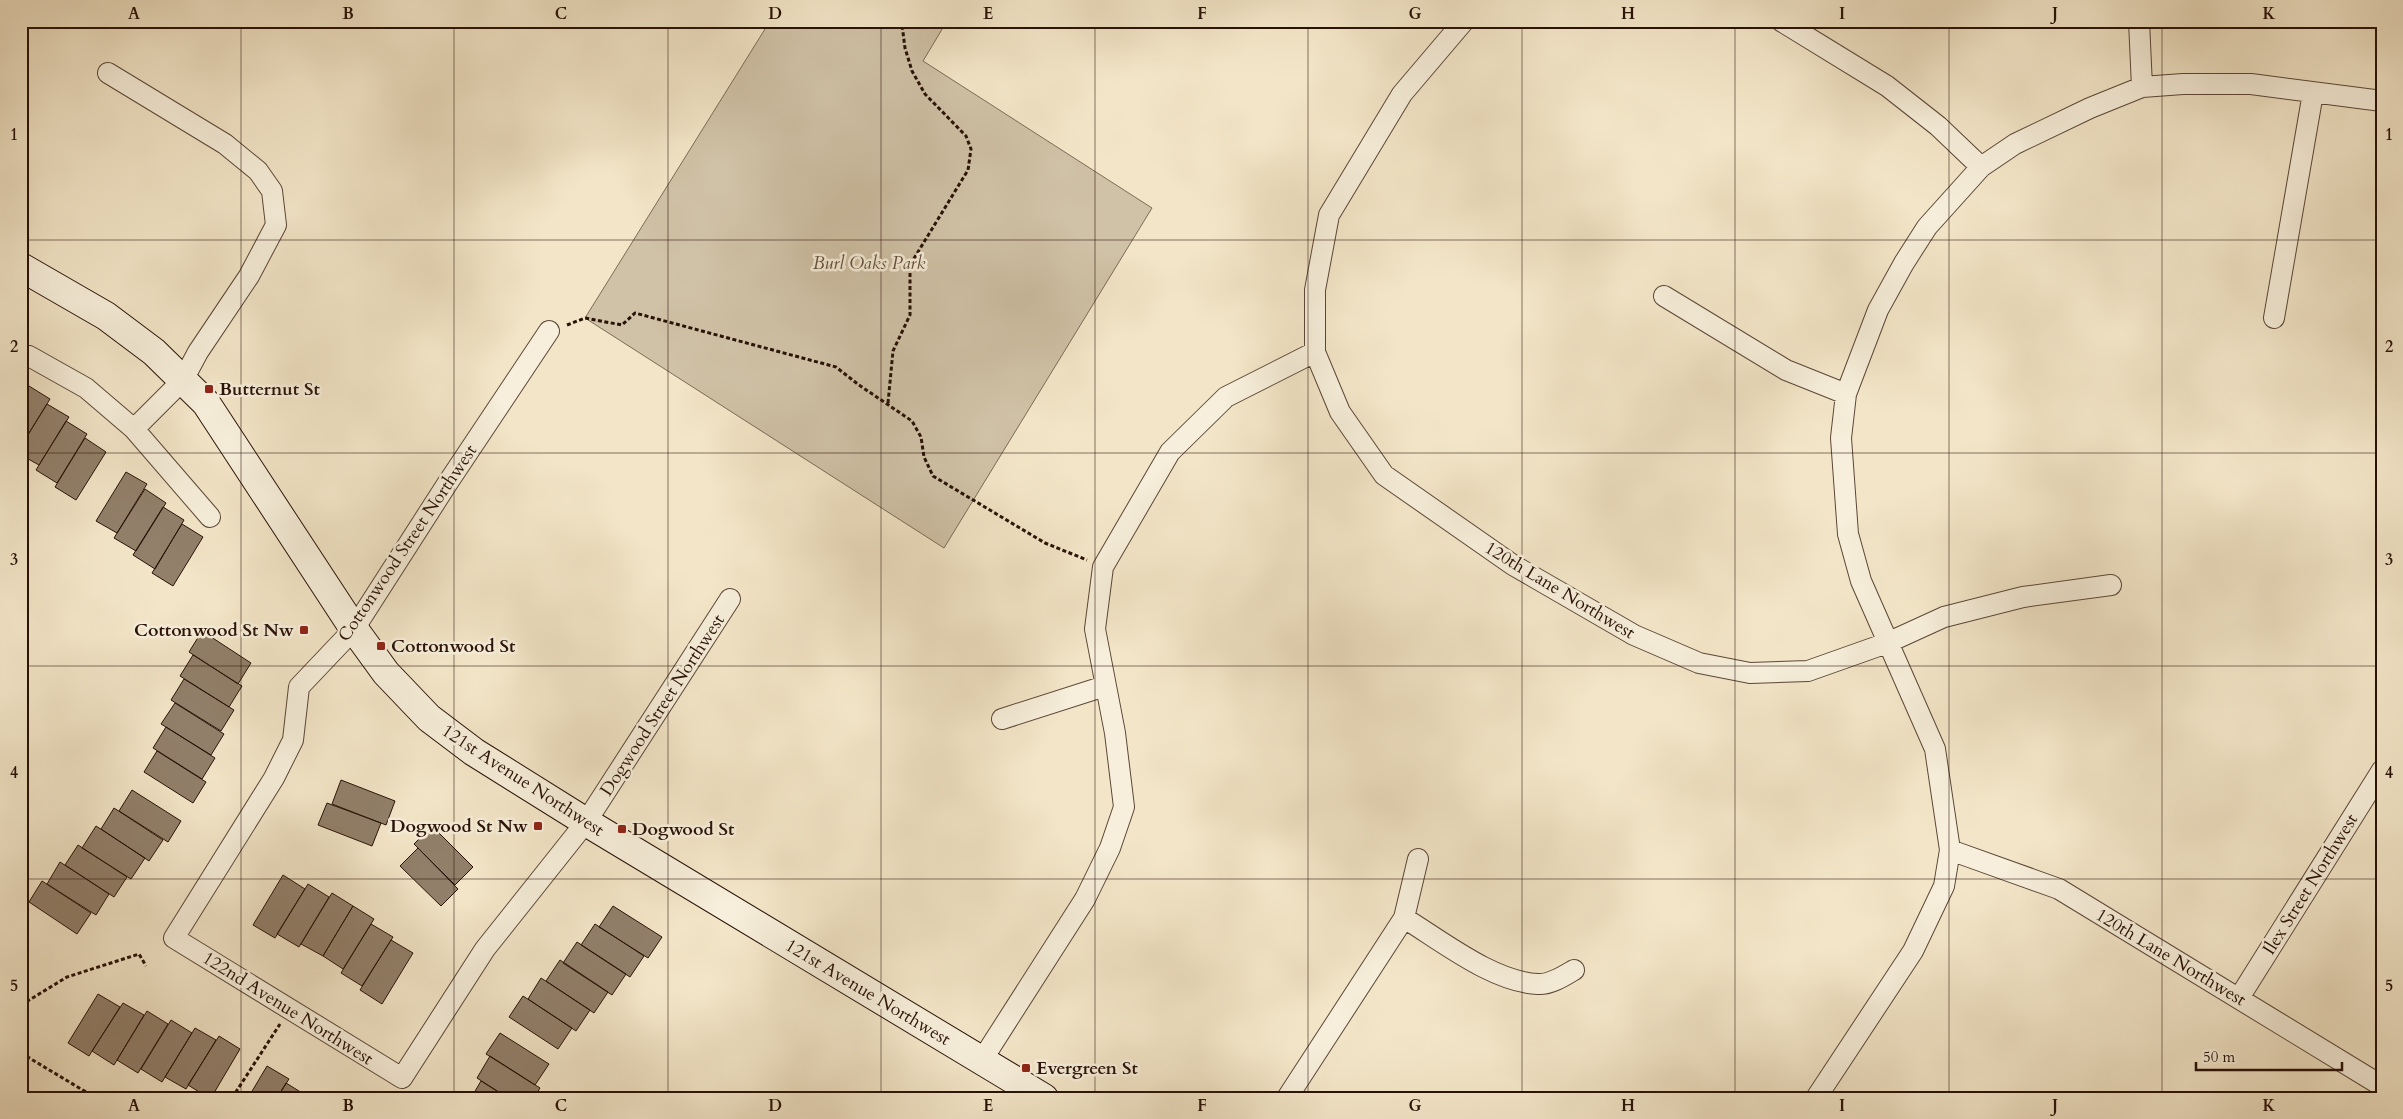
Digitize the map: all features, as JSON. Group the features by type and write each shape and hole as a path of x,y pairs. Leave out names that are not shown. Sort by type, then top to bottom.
{"street":[{"path":"982,1060 1085,899 1110,848 1124,807 1115,733 1095,629 1103,567 1170,452 1226,398 1315,352 1315,290 1329,215 1402,94 1464,21"},
{"path":"1781,21 1887,86 1938,126 1981,167"},
{"path":"2139,21 2142,87"},
{"path":"108,73 225,144 258,171 272,191 276,225 249,276 198,352 183,380 134,429"},
{"path":"1816,1098 1913,951 1944,886 1950,850 1935,749 1861,581 1848,534 1841,438 1846,394 1878,310 1904,263 1927,227 1981,167 2015,144 2090,108 2142,87 2251,84 2313,94 2382,101"},
{"path":"2274,318 2313,94"},
{"name":"121st Avenue Northwest","path":"21,267 106,316 154,352 206,403 354,629 386,673 429,718 474,752 586,822 1044,1098"},
{"path":"1664,296 1786,370 1846,394"},
{"name":"Cottonwood Street Northwest","path":"174,938 274,778 293,740 299,686 354,629 549,330"},
{"name":"120th Lane Northwest","path":"1315,352 1340,412 1384,475 1513,565 1634,636 1699,662 1750,673 1808,671 1887,643 1944,617 2024,597 2110,585"},
{"path":"29,356 86,388 134,429 210,517"},
{"name":"Dogwood Street Northwest","path":"402,1078 485,949 586,822 730,599"},
{"path":"1002,719 1105,686"},
{"name":"Ilex Street Northwest","path":"2239,998 2382,770"},
{"name":"120th Lane Northwest","path":"1950,850 2059,889 2382,1086"},
{"path":"1287,1098 1404,918 1418,859"},
{"path":"1404,918 1479,964 1514,980 1540,984 1562,978 1574,970"},
{"name":"122nd Avenue Northwest","path":"174,938 402,1078"}],"path":[{"path":"888,403 893,351 910,315 910,265 968,170 971,149 966,136 925,94 912,71 905,48 902,25 904,21"},
{"path":"549,330 585,318 622,325 635,314 836,367 912,421 921,437 924,457 933,476 1045,543 1103,567"},
{"path":"22,1006 67,977 139,954 146,966"},
{"path":"232,1098 290,1009"},
{"path":"21,1053 96,1098"}],"green space":[{"name":"Burl Oaks Park","path":"770,21 947,21 923,61 1152,208 944,548 585,318"}],"building":[{"path":"29,386 50,399 21,446 21,399"},
{"path":"47,404 69,417 39,465 21,455 21,446"},
{"path":"66,421 87,434 57,483 36,470"},
{"path":"85,438 106,452 76,500 55,487"},
{"path":"126,472 147,484 117,533 96,521"},
{"path":"145,489 166,503 136,551 114,538"},
{"path":"163,507 184,520 155,569 133,555"},
{"path":"182,524 203,537 173,586 152,573"},
{"path":"202,631 251,663 238,684 189,652"},
{"path":"193,655 242,686 229,707 180,676"},
{"path":"184,679 234,710 221,731 171,700"},
{"path":"175,703 224,734 211,755 161,724"},
{"path":"166,727 215,758 202,779 153,748"},
{"path":"157,751 206,782 193,803 144,772"},
{"path":"341,780 395,801 386,825 332,804"},
{"path":"132,790 181,821 168,842 119,811"},
{"path":"327,803 381,823 372,846 318,825"},
{"path":"114,808 163,840 149,861 101,829"},
{"path":"96,826 145,858 131,879 82,848"},
{"path":"432,826 473,867 455,885 414,844"},
{"path":"78,845 127,877 114,897 65,865"},
{"path":"418,848 458,889 441,906 400,866"},
{"path":"60,862 109,894 96,915 47,884"},
{"path":"283,875 305,889 275,938 253,925"},
{"path":"42,881 91,913 77,934 29,902"},
{"path":"308,884 329,897 299,947 277,934"},
{"path":"332,893 353,906 323,956 301,944"},
{"path":"353,906 374,919 343,969 323,956"},
{"path":"613,906 662,937 648,958 599,927"},
{"path":"371,924 393,937 362,986 341,973"},
{"path":"595,924 644,956 630,977 581,945"},
{"path":"391,940 413,953 382,1004 360,990"},
{"path":"577,942 626,974 612,995 563,963"},
{"path":"560,960 608,992 594,1013 546,981"},
{"path":"541,978 590,1010 576,1031 528,999"},
{"path":"98,994 120,1007 89,1056 68,1043"},
{"path":"523,996 572,1028 558,1049 509,1017"},
{"path":"123,1003 144,1015 114,1065 92,1051"},
{"path":"147,1011 168,1024 138,1073 117,1060"},
{"path":"171,1020 192,1033 162,1082 141,1069"},
{"path":"195,1028 216,1040 186,1089 165,1077"},
{"path":"500,1033 549,1064 535,1085 486,1054"},
{"path":"219,1036 240,1049 211,1098 209,1098 188,1085"},
{"path":"490,1056 540,1088 534,1098 508,1098 477,1078"},
{"path":"267,1066 289,1079 277,1098 248,1098"},
{"path":"481,1081 508,1098 471,1098"},
{"path":"286,1083 307,1096 306,1098 277,1098"}],"place":[{"name":"Butternut St","path":"209,389"},
{"name":"Cottonwood St Nw","path":"304,630"},
{"name":"Cottonwood St","path":"381,646"},
{"name":"Dogwood St Nw","path":"538,826"},
{"name":"Dogwood St","path":"622,829"},
{"name":"Evergreen St","path":"1026,1068"}]}
